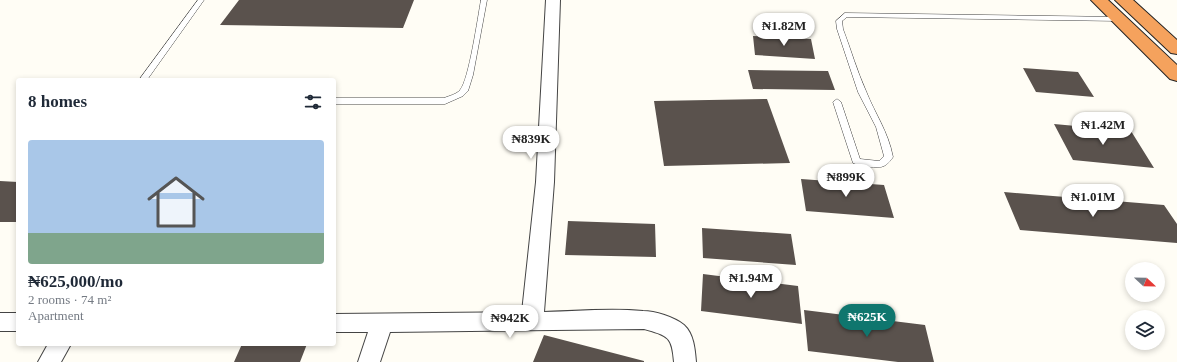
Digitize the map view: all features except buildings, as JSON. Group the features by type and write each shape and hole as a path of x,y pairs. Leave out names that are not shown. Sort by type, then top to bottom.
{"highway":[{"path":"1099,0 1177,75"},
{"path":"1123,0 1177,49"}],"street":[{"path":"532,322 545,182 553,0"},
{"path":"336,323 644,320 670,327 680,336 685,347 686,362"},
{"path":"0,322 16,322"},
{"path":"369,362 382,323"},
{"path":"48,362 59,346"}],"lane":[{"path":"144,78 200,0"},
{"path":"336,101 445,101 459,95 465,90 467,84 484,0"},
{"path":"837,102 856,161 860,163 881,164 889,157 888,152 880,127 862,92 840,29 839,21 845,15 1120,19"}]}
